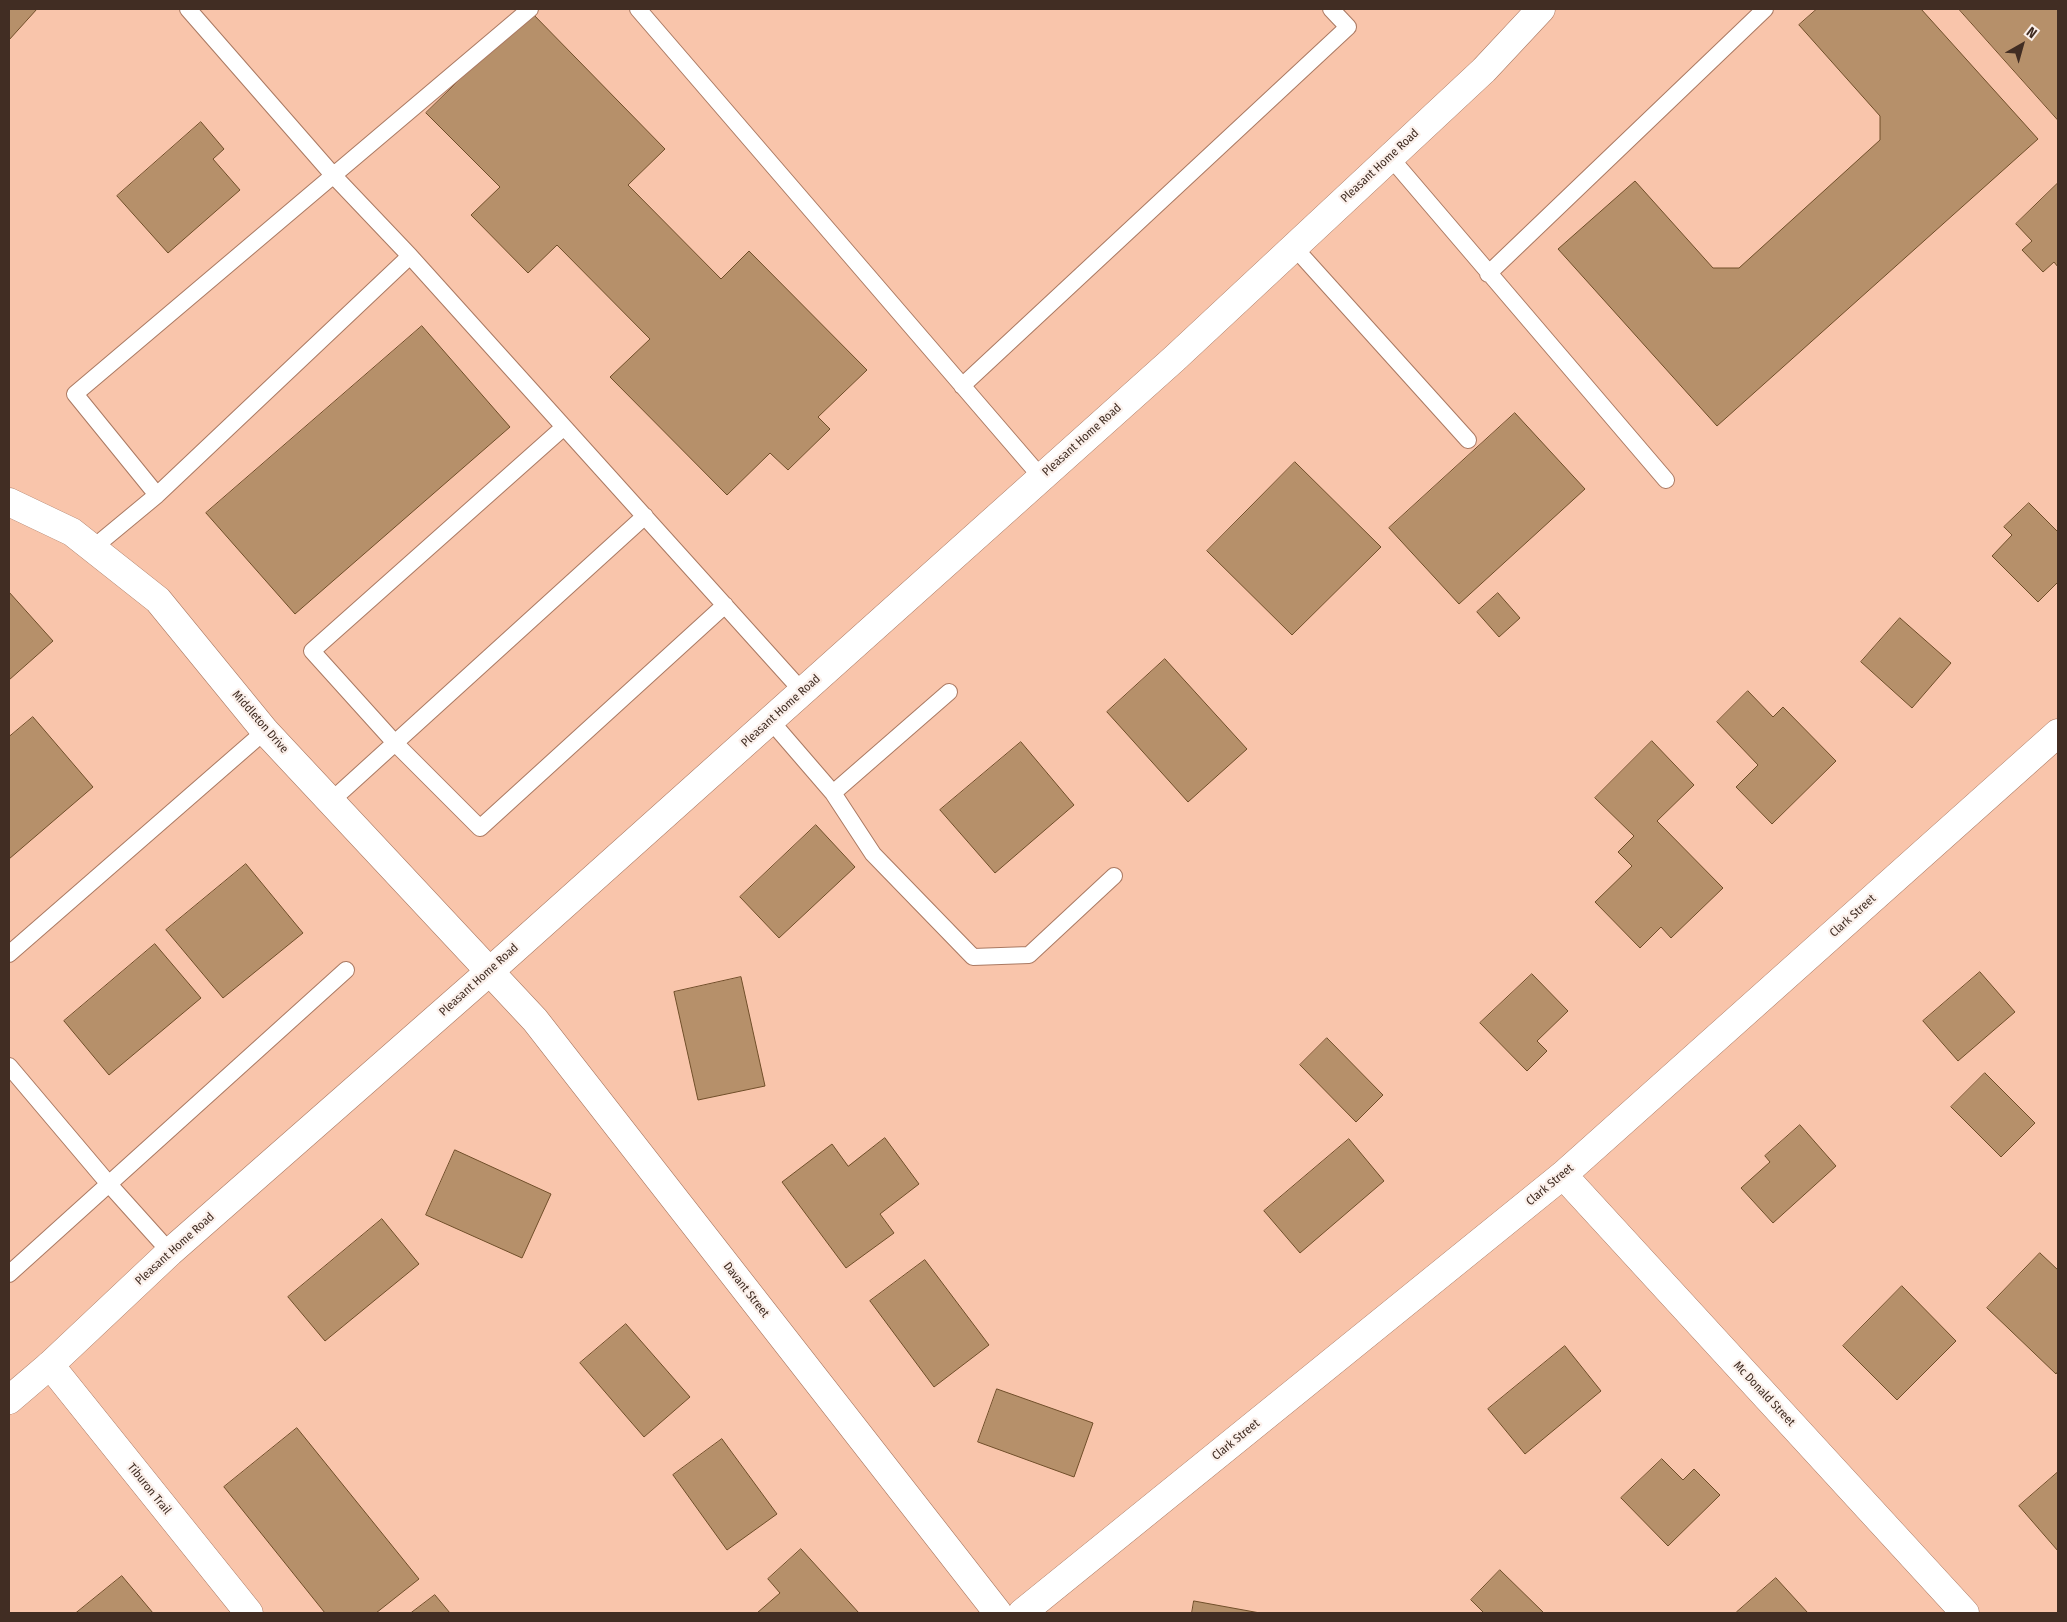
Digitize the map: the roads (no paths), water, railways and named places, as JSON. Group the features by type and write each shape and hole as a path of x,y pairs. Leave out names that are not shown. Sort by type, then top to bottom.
{"street":[{"name":"Pleasant Home Road","path":"9,1400 50,1365 170,1252 489,972 1174,359 1484,70 1541,9"},
{"name":"Middleton Drive","path":"9,502 72,532 158,600 265,731 489,972"},
{"name":"Clark Street","path":"1022,1613 1563,1175 2058,733"},
{"name":"Davant Street","path":"489,972 535,1020 998,1613"},
{"name":"Mc Donald Street","path":"1563,1175 1965,1613"},
{"name":"Tiburon Trail","path":"50,1365 249,1613"}],"lane":[{"path":"188,9 333,175 410,256 802,691"},
{"path":"157,495 75,394 530,9"},
{"path":"638,9 1041,477"},
{"path":"962,386 1348,27 1331,9"},
{"path":"1488,274 1765,9"},
{"path":"1390,157 1488,274 1666,480"},
{"path":"1294,247 1468,440"},
{"path":"93,548 157,495 410,256"},
{"path":"564,427 312,651 395,743 480,828 725,605"},
{"path":"331,801 645,516"},
{"path":"833,793 949,692"},
{"path":"770,720 833,793 872,854 973,957 1030,954 1114,876"},
{"path":"9,954 265,731"},
{"path":"9,1274 346,970"},
{"path":"9,1066 108,1183 170,1252"}]}
